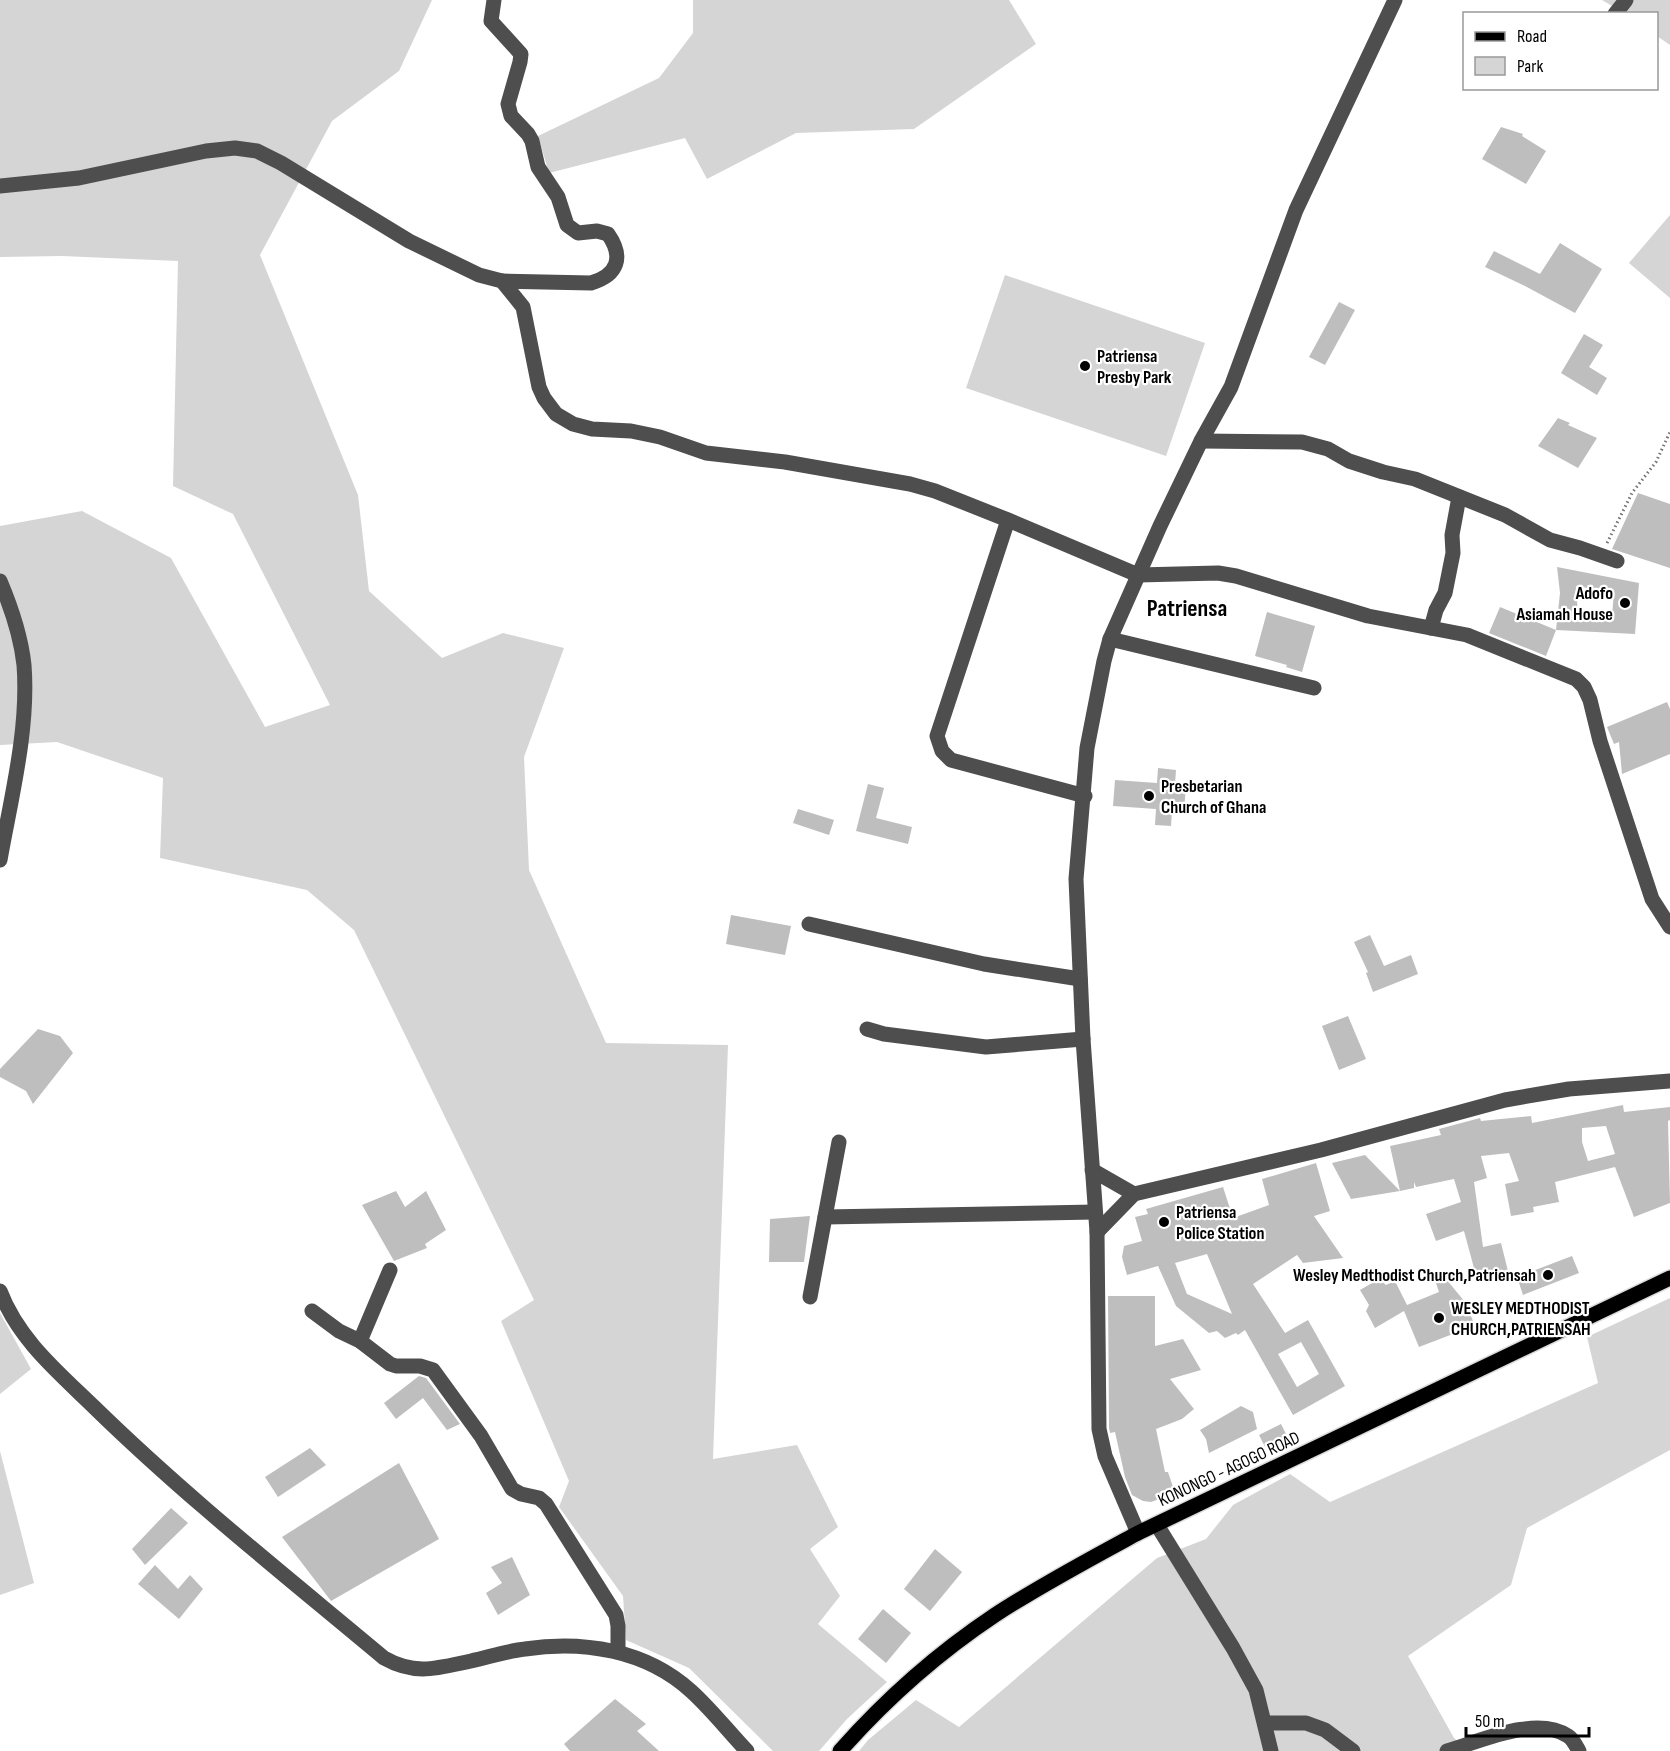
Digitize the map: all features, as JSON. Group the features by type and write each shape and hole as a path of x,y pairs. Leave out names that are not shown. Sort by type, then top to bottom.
{"main road":[{"name":"KONONGO - AGOGO ROAD","path":"840,1751 924,1669 994,1616 1058,1576 1138,1533 1670,1278"}],"street":[{"path":"0,186 79,178 206,151 235,148 257,151 409,241 479,275 502,281 591,283 602,280 610,275 616,266 617,255 614,243 608,234 597,231 578,232 567,225 558,197 538,167 532,141 511,116 508,104 521,54 491,21 494,0"},
{"path":"1138,1533 1106,1456 1100,1429 1097,1232 1083,1039 1076,879 1088,748 1110,639 1201,441 1231,387 1296,210 1395,0"},
{"path":"1617,12 1626,0"},
{"path":"502,281 523,307 539,387 544,398 556,414 573,424 592,429 631,431 660,437 706,453 785,462 910,484 1008,520 1138,575 1218,573 1236,576 1368,616 1467,635 1576,679 1584,687 1590,700 1600,741 1652,899 1670,927"},
{"path":"1201,441 1302,442 1328,449 1349,461 1415,479 1505,515 1550,540 1617,561"},
{"path":"1431,628 1447,582 1453,553 1452,535 1459,497"},
{"path":"1008,520 937,736 942,751 951,760 1085,796"},
{"path":"0,581 12,612 21,649 24,691 21,736 0,860"},
{"path":"1110,639 1314,688"},
{"path":"809,924 984,964 1080,979"},
{"path":"867,1029 884,1034 986,1047 1083,1039"},
{"path":"1097,1232 1134,1194 1321,1150 1505,1100 1569,1089 1670,1081"},
{"path":"810,1297 839,1142"},
{"path":"1092,1170 1134,1194"},
{"path":"825,1217 1095,1212"},
{"path":"360,1341 390,1270"},
{"path":"0,1291 24,1336 139,1451 384,1658 397,1666 429,1670 525,1649 581,1647 618,1651 638,1657 663,1669 691,1691 747,1751"},
{"path":"312,1311 339,1331 360,1341 390,1364 420,1366 433,1370 481,1436 512,1489 543,1501 610,1605 618,1626 618,1651"},
{"path":"1157,1525 1233,1648 1256,1690 1271,1751"},
{"path":"1265,1723 1306,1723 1325,1730 1353,1751"},
{"path":"1447,1751 1519,1729 1547,1727 1570,1737 1579,1751"}],"path":[{"path":"1601,555 1632,493 1656,462 1670,432"}],"green space":[{"path":"0,0 432,0 399,71 332,121 260,255 358,495 369,591 442,658 503,633 564,648 524,757 529,870 606,1043 728,1045 713,1459 797,1445 838,1527 810,1549 840,1596 818,1624 887,1682 847,1719 819,1751 773,1751 689,1668 626,1640 623,1596 559,1507 569,1481 501,1321 534,1300 354,930 307,890 160,858 163,778 57,742 0,745 0,526 82,511 171,558 265,727 330,705 233,514 173,486 178,261 62,256 0,257"},
{"path":"693,0 1009,0 1036,44 914,129 796,133 707,179 685,138 549,173 538,136 659,78 693,33"},
{"path":"1602,0 1670,0 1670,45 1658,37 1658,12 1622,12"},
{"path":"1670,215 1670,298 1629,263"},
{"name":"Patriensa Presby Park","path":"1005,275 1205,343 1166,456 966,388"},
{"path":"1670,1298 1670,1450 1527,1528 1511,1585 1408,1656 1454,1738 1469,1751 859,1751 868,1740 916,1700 959,1727 1157,1558 1206,1539 1233,1505 1290,1474 1330,1502 1598,1383 1587,1337"},
{"path":"0,1313 31,1369 0,1394"},
{"path":"0,1451 34,1583 0,1595"}],"building":[{"path":"1501,127 1523,134 1522,136 1546,151 1526,184 1482,159"},
{"path":"1560,243 1602,269 1575,313 1485,267 1494,251 1540,274"},
{"path":"1339,302 1355,310 1325,365 1309,357"},
{"path":"1584,334 1603,345 1589,367 1607,378 1597,395 1561,373"},
{"path":"1558,418 1597,438 1578,468 1538,446"},
{"path":"1638,493 1670,504 1670,568 1612,549"},
{"name":"Adofo Asiamah House","path":"1557,567 1639,583 1635,634 1556,630 1560,593","holes":["1576,586 1614,592 1612,616 1578,615"]},
{"path":"1500,607 1556,630 1546,656 1489,633"},
{"path":"1267,612 1315,626 1302,672 1255,656"},
{"path":"1667,702 1670,709 1670,754 1622,774 1619,742 1614,744 1607,727"},
{"name":"Presbetarian Church of Ghana","path":"1158,768 1176,770 1175,784 1186,785 1184,811 1172,810 1171,826 1155,825 1156,809 1113,806 1115,780 1157,783"},
{"path":"868,784 884,788 876,818 912,827 908,844 856,831"},
{"path":"798,809 834,820 829,835 793,823"},
{"path":"731,915 791,926 785,955 726,944"},
{"path":"1370,935 1384,966 1411,955 1418,974 1373,992 1366,973 1368,972 1354,942"},
{"path":"1348,1016 1366,1059 1339,1070 1322,1026"},
{"path":"38,1029 60,1036 73,1053 33,1104 26,1091 0,1077 0,1069"},
{"path":"1623,1105 1624,1112 1670,1107 1670,1120 1668,1121 1670,1203 1634,1217 1615,1167 1555,1182 1559,1202 1533,1207 1534,1212 1511,1216 1505,1184 1519,1181 1509,1153 1481,1156 1487,1178 1474,1182 1483,1247 1501,1243 1509,1275 1478,1283 1464,1231 1436,1241 1426,1214 1461,1202 1454,1179 1416,1187 1414,1182 1414,1188 1400,1191 1390,1146 1441,1135 1439,1129 1480,1118 1481,1121 1531,1116 1532,1123","holes":["1606,1126 1615,1154 1588,1161 1582,1142 1582,1128"]},
{"path":"1365,1155 1400,1191 1351,1199 1332,1163"},
{"path":"1316,1163 1330,1211 1314,1216 1343,1258 1303,1263 1297,1255 1253,1284 1285,1333 1308,1320 1345,1386 1293,1415 1245,1330 1238,1335 1236,1333 1225,1338 1217,1331 1209,1333 1176,1306 1158,1266 1127,1275 1122,1257 1124,1246 1142,1241 1135,1217 1148,1214 1146,1209 1223,1187 1233,1218 1269,1205 1262,1179","holes":["1207,1254 1232,1314 1187,1294 1175,1263","1301,1342 1319,1374 1297,1387 1278,1354"]},
{"path":"396,1191 405,1207 426,1191 446,1230 425,1244 427,1248 394,1261 362,1205"},
{"path":"810,1216 804,1262 769,1262 770,1219"},
{"name":"Wesley Medthodist Church,Patriensah","path":"1572,1256 1579,1273 1523,1295 1517,1277"},
{"name":"WESLEY MEDTHODIST CHURCH,PATRIENSAH","path":"1379,1279 1386,1285 1395,1281 1407,1305 1439,1292 1436,1283 1446,1279 1465,1302 1476,1328 1459,1335 1458,1332 1419,1347 1404,1311 1375,1328 1366,1311 1369,1305 1360,1290"},
{"path":"1108,1296 1155,1296 1155,1346 1183,1339 1201,1370 1170,1379 1194,1409 1182,1419 1156,1429 1165,1472 1168,1472 1175,1493 1151,1502 1143,1501 1132,1495 1125,1477 1115,1432 1110,1433"},
{"path":"419,1376 426,1378 460,1424 447,1430 423,1398 396,1419 384,1403"},
{"path":"1241,1406 1253,1412 1257,1429 1209,1453 1206,1439 1200,1430"},
{"path":"1281,1424 1287,1436 1265,1447 1259,1435"},
{"path":"310,1448 326,1465 278,1497 265,1477"},
{"path":"399,1463 439,1539 331,1601 282,1537"},
{"path":"171,1508 188,1523 145,1565 132,1549"},
{"path":"935,1549 962,1572 930,1611 904,1589"},
{"path":"512,1557 530,1595 498,1615 486,1593 502,1583 491,1567"},
{"path":"155,1565 178,1589 190,1575 203,1589 179,1619 138,1584"},
{"path":"883,1609 911,1633 886,1663 858,1639"},
{"path":"615,1699 646,1724 637,1731 659,1751 570,1751 564,1744"}],"place":[{"name":"Patriensa Presby Park","path":"1085,366"},
{"name":"Adofo Asiamah House","path":"1625,603"},
{"name":"Presbetarian Church of Ghana","path":"1149,796"},
{"name":"Patriensa Police Station","path":"1164,1222"},
{"name":"Wesley Medthodist Church,Patriensah","path":"1548,1275"},
{"name":"WESLEY MEDTHODIST CHURCH,PATRIENSAH","path":"1439,1318"}],"district":[{"name":"Patriensa","path":"1187,608"}]}
